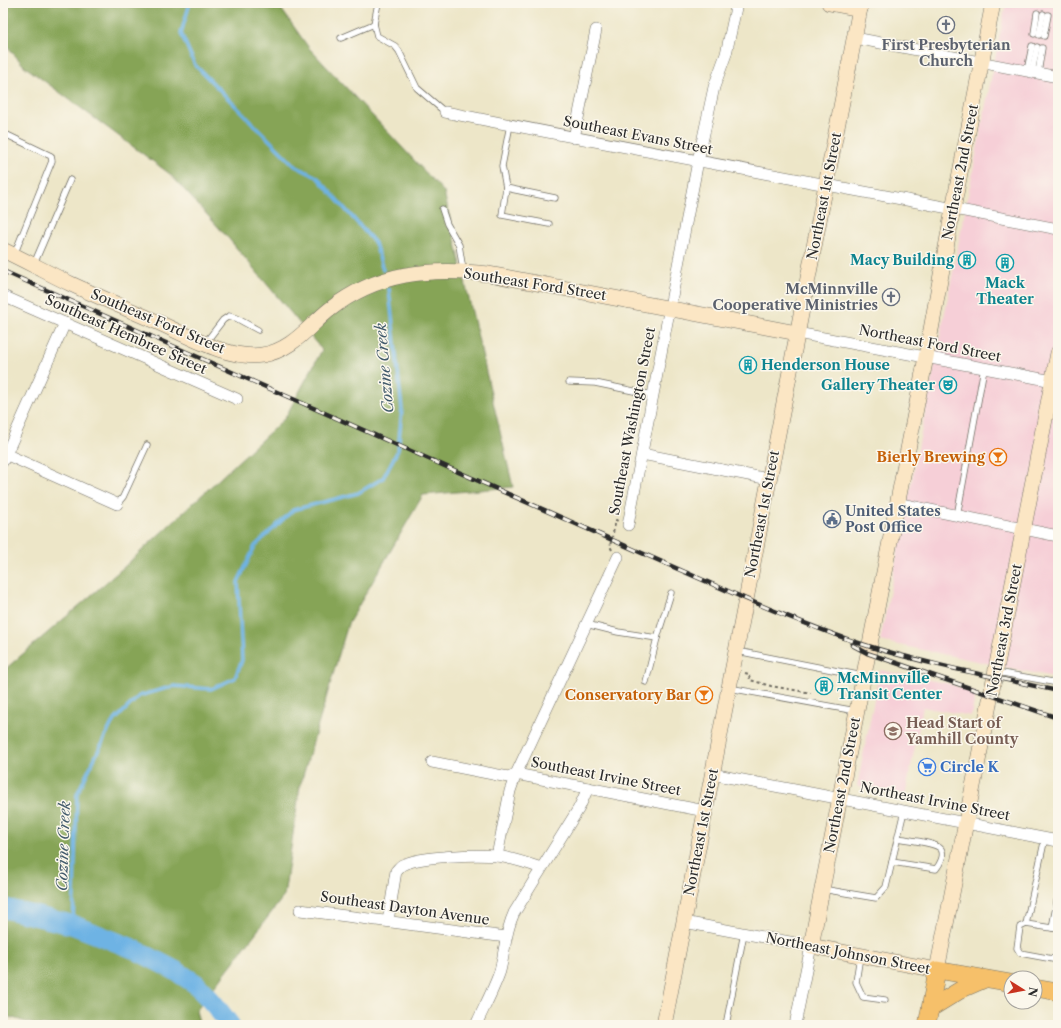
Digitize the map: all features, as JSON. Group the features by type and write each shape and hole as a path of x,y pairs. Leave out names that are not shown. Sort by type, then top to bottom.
{"main road":[{"name":"Northeast Johnson Street","path":"937,970 1003,982"},
{"name":"Northeast 3rd Street","path":"927,1025 937,970"},
{"path":"931,1008 962,989 985,979"},
{"path":"1043,989 1058,992"}],"street":[{"name":"Southeast Washington Street","path":"628,525 698,161 714,87 726,54 737,3"},
{"path":"829,3 861,6"},
{"name":"Northeast 2nd Street","path":"795,1025 896,503 926,357 993,3"},
{"name":"Northeast 1st Street","path":"664,1025 861,6"},
{"path":"574,138 596,30"},
{"path":"855,38 1058,77"},
{"name":"Southeast Evans Street","path":"445,112 574,138 827,184 1058,229"},
{"name":"Southeast Ford Street","path":"9,253 70,283 206,343 233,353 248,355 263,355 277,351 292,343 329,310 353,294 375,283 411,273 436,270 489,274 797,333"},
{"name":"Southeast Hembree Street","path":"3,296 238,399"},
{"path":"65,323 4,456 117,504"},
{"name":"Northeast Ford Street","path":"797,333 1055,381"},
{"name":"Northeast 3rd Street","path":"937,970 1055,381 1058,353"},
{"path":"642,454 769,479"},
{"path":"896,503 1058,536"},
{"path":"497,856 510,791 516,774 618,557"},
{"name":"Southeast Irvine Street","path":"432,762 508,777 516,774 705,811"},
{"name":"Northeast Irvine Street","path":"712,774 1058,840"},
{"path":"476,1025 496,981 509,925 514,914 579,808 588,788"},
{"path":"388,921 396,871 400,866 415,861 452,856 476,855 497,856 541,868"},
{"name":"Southeast Dayton Avenue","path":"300,910 506,937"},
{"name":"Northeast Johnson Street","path":"684,922 937,970"}],"lane":[{"path":"378,3 374,24 377,36 395,46 400,51 417,88 445,112"},
{"path":"1039,35 1043,14"},
{"path":"341,38 374,24"},
{"path":"1032,72 1037,47 1032,72"},
{"path":"510,125 502,166 506,188 502,214 549,224"},
{"path":"3,132 52,156 52,161 9,253"},
{"path":"34,265 70,180"},
{"path":"506,188 555,198"},
{"path":"442,209 446,224 459,245 463,271"},
{"path":"206,343 223,320 229,316 236,318 258,330"},
{"path":"957,516 984,368"},
{"path":"569,382 595,383 653,395"},
{"path":"117,504 123,497 147,445"},
{"path":"646,682 657,638 671,593"},
{"path":"586,624 618,632 657,638"},
{"path":"736,650 863,676"},
{"path":"996,672 1058,683"},
{"path":"729,688 856,711"},
{"path":"822,889 876,898 886,887 904,811"},
{"path":"892,862 936,869 940,864 942,856 942,850 940,847 898,838"},
{"path":"1026,924 1045,838"},
{"path":"1058,896 1055,929 1026,924 1020,927 1017,948 1020,953 1058,960"},
{"path":"726,1025 744,933"},
{"path":"860,955 856,982 863,997 885,1000"}],"path":[{"name":"Southeast Washington Street","path":"618,557 610,546 616,520 628,525"},
{"path":"733,668 748,674 750,680 771,686 817,694"}],"shaded area":[{"path":"1006,3 1058,3 1058,678 880,641"},
{"name":"Head Start of Yamhill County","path":"880,670 950,684 976,693 971,716 923,707 905,796 857,786"}],"green space":[{"path":"3,3 277,3 309,48 444,192 513,487 423,495 348,624 300,786 284,896 196,1011 200,1025 36,1025 3,1015 3,671 124,567 285,418 322,350 229,239 170,174 24,66 3,41"}],"waterway":[{"name":"Cozine Creek","path":"190,3 181,33 195,65 295,166 317,177 375,243 383,270"},
{"name":"Cozine Creek","path":"73,925 77,794 112,723 139,696 174,686 211,689 235,678 242,660 238,582 255,546 293,510 358,493 383,478 398,450 402,409 389,289"},
{"path":"3,908 73,925 134,949 176,971 196,984 230,1025"}],"railway":[{"path":"3,271 746,599 807,624 891,653 1058,691"},
{"path":"852,645 867,653 1058,718"}],"place":[{"name":"First Presbyterian Church","path":"946,25"},
{"name":"Macy Building","path":"967,260"},
{"name":"Mack Theater","path":"1005,263"},
{"name":"McMinnville Cooperative Ministries","path":"891,297"},
{"name":"Henderson House","path":"748,365"},
{"name":"Gallery Theater","path":"948,385"},
{"name":"Bierly Brewing","path":"998,457"},
{"name":"United States Post Office","path":"832,519"},
{"name":"McMinnville Transit Center","path":"824,686"},
{"name":"Conservatory Bar","path":"704,695"},
{"name":"Head Start of Yamhill County","path":"893,731"},
{"name":"Circle K","path":"927,767"}]}
